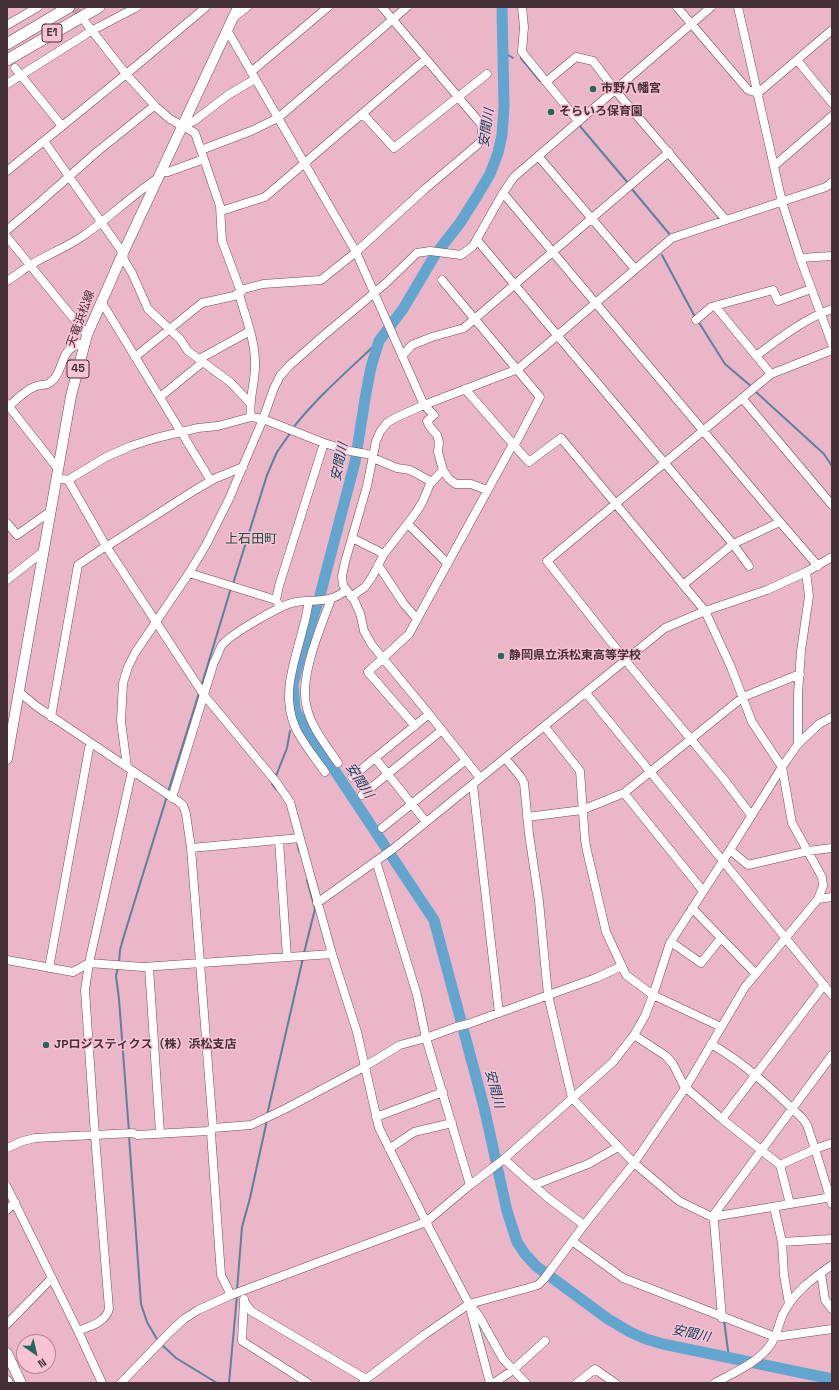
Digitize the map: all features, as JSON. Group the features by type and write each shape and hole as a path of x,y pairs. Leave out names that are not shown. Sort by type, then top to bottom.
{"highway":[{"name":"E1","path":"7,44 69,7"},
{"name":"E1","path":"12,66 17,54 99,7"}],"main road":[{"name":"天竜浜松線","path":"7,759 71,396 86,339 101,301 238,7"},
{"path":"7,1353 22,1383"}],"street":[{"path":"7,25 38,7"},
{"path":"12,66 92,31 137,7"},
{"path":"7,171 206,7"},
{"path":"232,19 247,7"},
{"path":"182,126 194,121 253,76 328,7"},
{"path":"135,357 202,303 240,293 244,289 263,284 321,280 356,252 425,189 483,140 481,124 459,96 382,7"},
{"path":"201,150 250,131 278,118 406,7"},
{"path":"522,7 524,27 522,52 578,121"},
{"path":"677,7 748,90 758,93"},
{"path":"78,1332 104,1320 108,1315 109,1310 85,990 89,963 130,769 121,721 123,683 128,667 135,653 189,574 229,500 280,376 290,365 323,336 375,293 417,253 430,251 461,255 473,246 503,193 514,177 711,7"},
{"path":"738,7 782,202 800,258 832,344"},
{"path":"86,23 126,74 154,106 170,119 195,133 221,211 222,241 240,293 250,330 255,363 250,403 251,418"},
{"path":"227,30 356,252 424,405 434,416 427,421 437,435 439,442 438,452 443,470 449,479 456,484 471,484 487,490"},
{"path":"758,93 832,30"},
{"path":"546,82 576,57 593,61 615,90 725,220"},
{"path":"221,211 265,197 426,59"},
{"path":"796,60 832,103"},
{"path":"7,84 12,66"},
{"path":"12,66 62,126"},
{"path":"363,114 394,148 487,74"},
{"path":"7,230 70,177 98,151 154,106"},
{"path":"774,166 832,116"},
{"path":"44,141 123,253 124,260 132,273 148,309 180,339 188,351 230,382 250,403"},
{"path":"402,356 412,345 432,337 464,328 669,152"},
{"path":"538,156 635,269"},
{"path":"7,282 30,264 66,247 102,223 159,175 204,159"},
{"path":"480,778 372,645 364,631 360,613 343,585 342,576 345,562 367,486 369,456 380,432 387,423 395,418 424,405 518,369 672,238 829,185 832,194"},
{"path":"503,193 818,566"},
{"path":"7,237 30,264 86,339 68,351 52,381 43,386 35,386 8,406 58,474 68,480 106,546 203,694 274,779 290,802 317,903 357,1032 379,1128 469,1304 479,1316 503,1359 526,1383"},
{"path":"477,240 733,544 749,566"},
{"path":"800,258 832,256"},
{"path":"415,726 368,672 409,634 487,490 513,444 517,441 540,397 442,280"},
{"path":"696,320 711,307 773,290 778,301 811,289"},
{"path":"101,301 182,431 211,481"},
{"path":"715,306 771,374"},
{"path":"756,356 793,329 832,309"},
{"path":"160,397 201,360 250,330"},
{"path":"751,815 723,778 626,661 547,561 771,374 832,350"},
{"path":"18,691 51,717 169,795 183,806 186,814 191,848 201,963 213,1128 211,1133 221,1275 251,1311 366,1381 424,1335 469,1304 538,1285 634,1163 686,1087 745,987 818,899 822,886 822,877 792,823 782,767 752,722 726,655 705,611 561,438 529,462 465,389"},
{"path":"742,398 832,506"},
{"path":"68,480 106,457 131,446 182,431 218,426 251,418 263,419 324,443 369,456 397,468 410,470 432,482"},
{"path":"276,600 324,443"},
{"path":"51,717 78,565 170,505 211,481 243,467"},
{"path":"169,795 214,662 222,645 234,635 280,607 296,602 330,599 365,587 384,554 408,524 422,503 432,482 443,470"},
{"path":"7,523 17,535 51,511"},
{"path":"683,585 733,544 780,522"},
{"path":"408,524 448,563"},
{"path":"352,538 384,554"},
{"path":"7,580 44,551"},
{"path":"317,903 393,849 665,628 705,611 767,590 832,558"},
{"path":"378,565 404,604 417,619"},
{"path":"798,744 801,651 809,596 806,572"},
{"path":"189,574 276,600 280,607"},
{"path":"330,599 308,668 305,696 306,704 315,727 338,763"},
{"path":"309,601 304,628 292,669 288,690 291,712 296,729 325,772"},
{"path":"527,817 582,810 624,793 743,697 800,674"},
{"path":"586,693 832,995"},
{"path":"352,777 429,714"},
{"path":"121,1383 184,1319 198,1310 237,1293 426,1222 504,1159 612,1062 634,1035 645,1016 671,942 751,815 798,744 819,724 832,717"},
{"path":"545,727 580,771 586,846 602,918 606,932 626,975 653,995 721,1027"},
{"path":"362,795 442,730"},
{"path":"49,968 90,743"},
{"path":"375,758 426,822"},
{"path":"505,758 524,783 527,817 539,900 548,995 572,1098 634,1163 679,1201 712,1217 790,1204 831,1200 807,1125 792,1109 754,1075 721,1049 711,1044"},
{"path":"382,828 466,760"},
{"path":"473,785 499,1013"},
{"path":"624,793 703,891"},
{"path":"191,848 300,838"},
{"path":"279,840 287,956"},
{"path":"730,850 748,866 808,851 832,848"},
{"path":"379,859 417,995 426,1038 470,1185"},
{"path":"818,899 832,897"},
{"path":"692,908 756,974"},
{"path":"671,942 701,963 721,938"},
{"path":"7,960 73,972 89,963 149,967 332,954"},
{"path":"7,1148 23,1141 35,1138 129,1134 136,1135 208,1130 213,1128 251,1125 364,1067 400,1045 426,1038 499,1013 596,978 622,966"},
{"path":"149,967 160,1133"},
{"path":"722,1119 824,985"},
{"path":"634,1035 666,1056 673,1064 684,1086 722,1119 780,1165 790,1204"},
{"path":"712,1217 832,1055"},
{"path":"376,1117 443,1092"},
{"path":"389,1148 414,1132 452,1123"},
{"path":"780,1165 832,1143"},
{"path":"534,1186 588,1164 618,1147"},
{"path":"504,1159 548,1198 584,1225"},
{"path":"7,1186 102,1383"},
{"path":"7,1210 15,1202"},
{"path":"774,1207 782,1242 788,1304"},
{"path":"712,1217 714,1221 723,1318"},
{"path":"782,1242 832,1239"},
{"path":"572,1242 623,1278 775,1337 832,1329"},
{"path":"715,1383 744,1367 769,1347 775,1337 788,1304 801,1289 832,1265"},
{"path":"821,1273 825,1300 832,1309"},
{"path":"7,1324 52,1278"},
{"path":"244,1301 242,1342 308,1383"},
{"path":"469,1304 490,1383"},
{"path":"494,1383 513,1370 544,1342"},
{"path":"577,1383 596,1369 614,1383"}],"waterway":[{"name":"安間川","path":"502,7 504,107 502,135 498,153 490,174 460,223 435,255 403,309 379,341 371,367 355,462 319,599 300,657 293,685 295,710 309,734 434,920 484,1107 507,1211 517,1242 525,1254 536,1266 608,1319 630,1332 646,1339 663,1344 832,1379"},
{"path":"503,52 513,58"},
{"path":"521,58 540,81"},
{"path":"579,125 628,183"},
{"path":"631,188 671,236"},
{"path":"662,255 695,317"},
{"path":"698,321 725,364 752,387"},
{"path":"293,428 323,394 379,341"},
{"path":"756,392 824,454 832,466"},
{"path":"233,584 267,475 277,452 291,432"},
{"path":"201,687 231,588"},
{"path":"168,792 199,693"},
{"path":"276,776 287,748 290,731"},
{"path":"273,782 272,784 277,790"},
{"path":"119,962 123,939 167,796"},
{"path":"297,841 299,851"},
{"path":"304,953 315,909 307,880"},
{"path":"267,1115 303,958"},
{"path":"118,967 116,976 129,1132"},
{"path":"237,1290 242,1227 267,1120"},
{"path":"129,1136 141,1304 147,1322 158,1341"},
{"path":"229,1383 237,1295"},
{"path":"724,1320 729,1358"},
{"path":"161,1344 176,1358 217,1383"}],"tunnel":[{"path":"73,7 84,20"}],"place":[{"name":"市野八幡宮","path":"593,89"},
{"name":"そらいろ保育園","path":"551,112"},
{"name":"静岡県立浜松東高等学校","path":"501,656"},
{"name":"JPロジスティクス（株）浜松支店","path":"46,1045"}],"district":[{"name":"上石田町","path":"251,539"}]}
